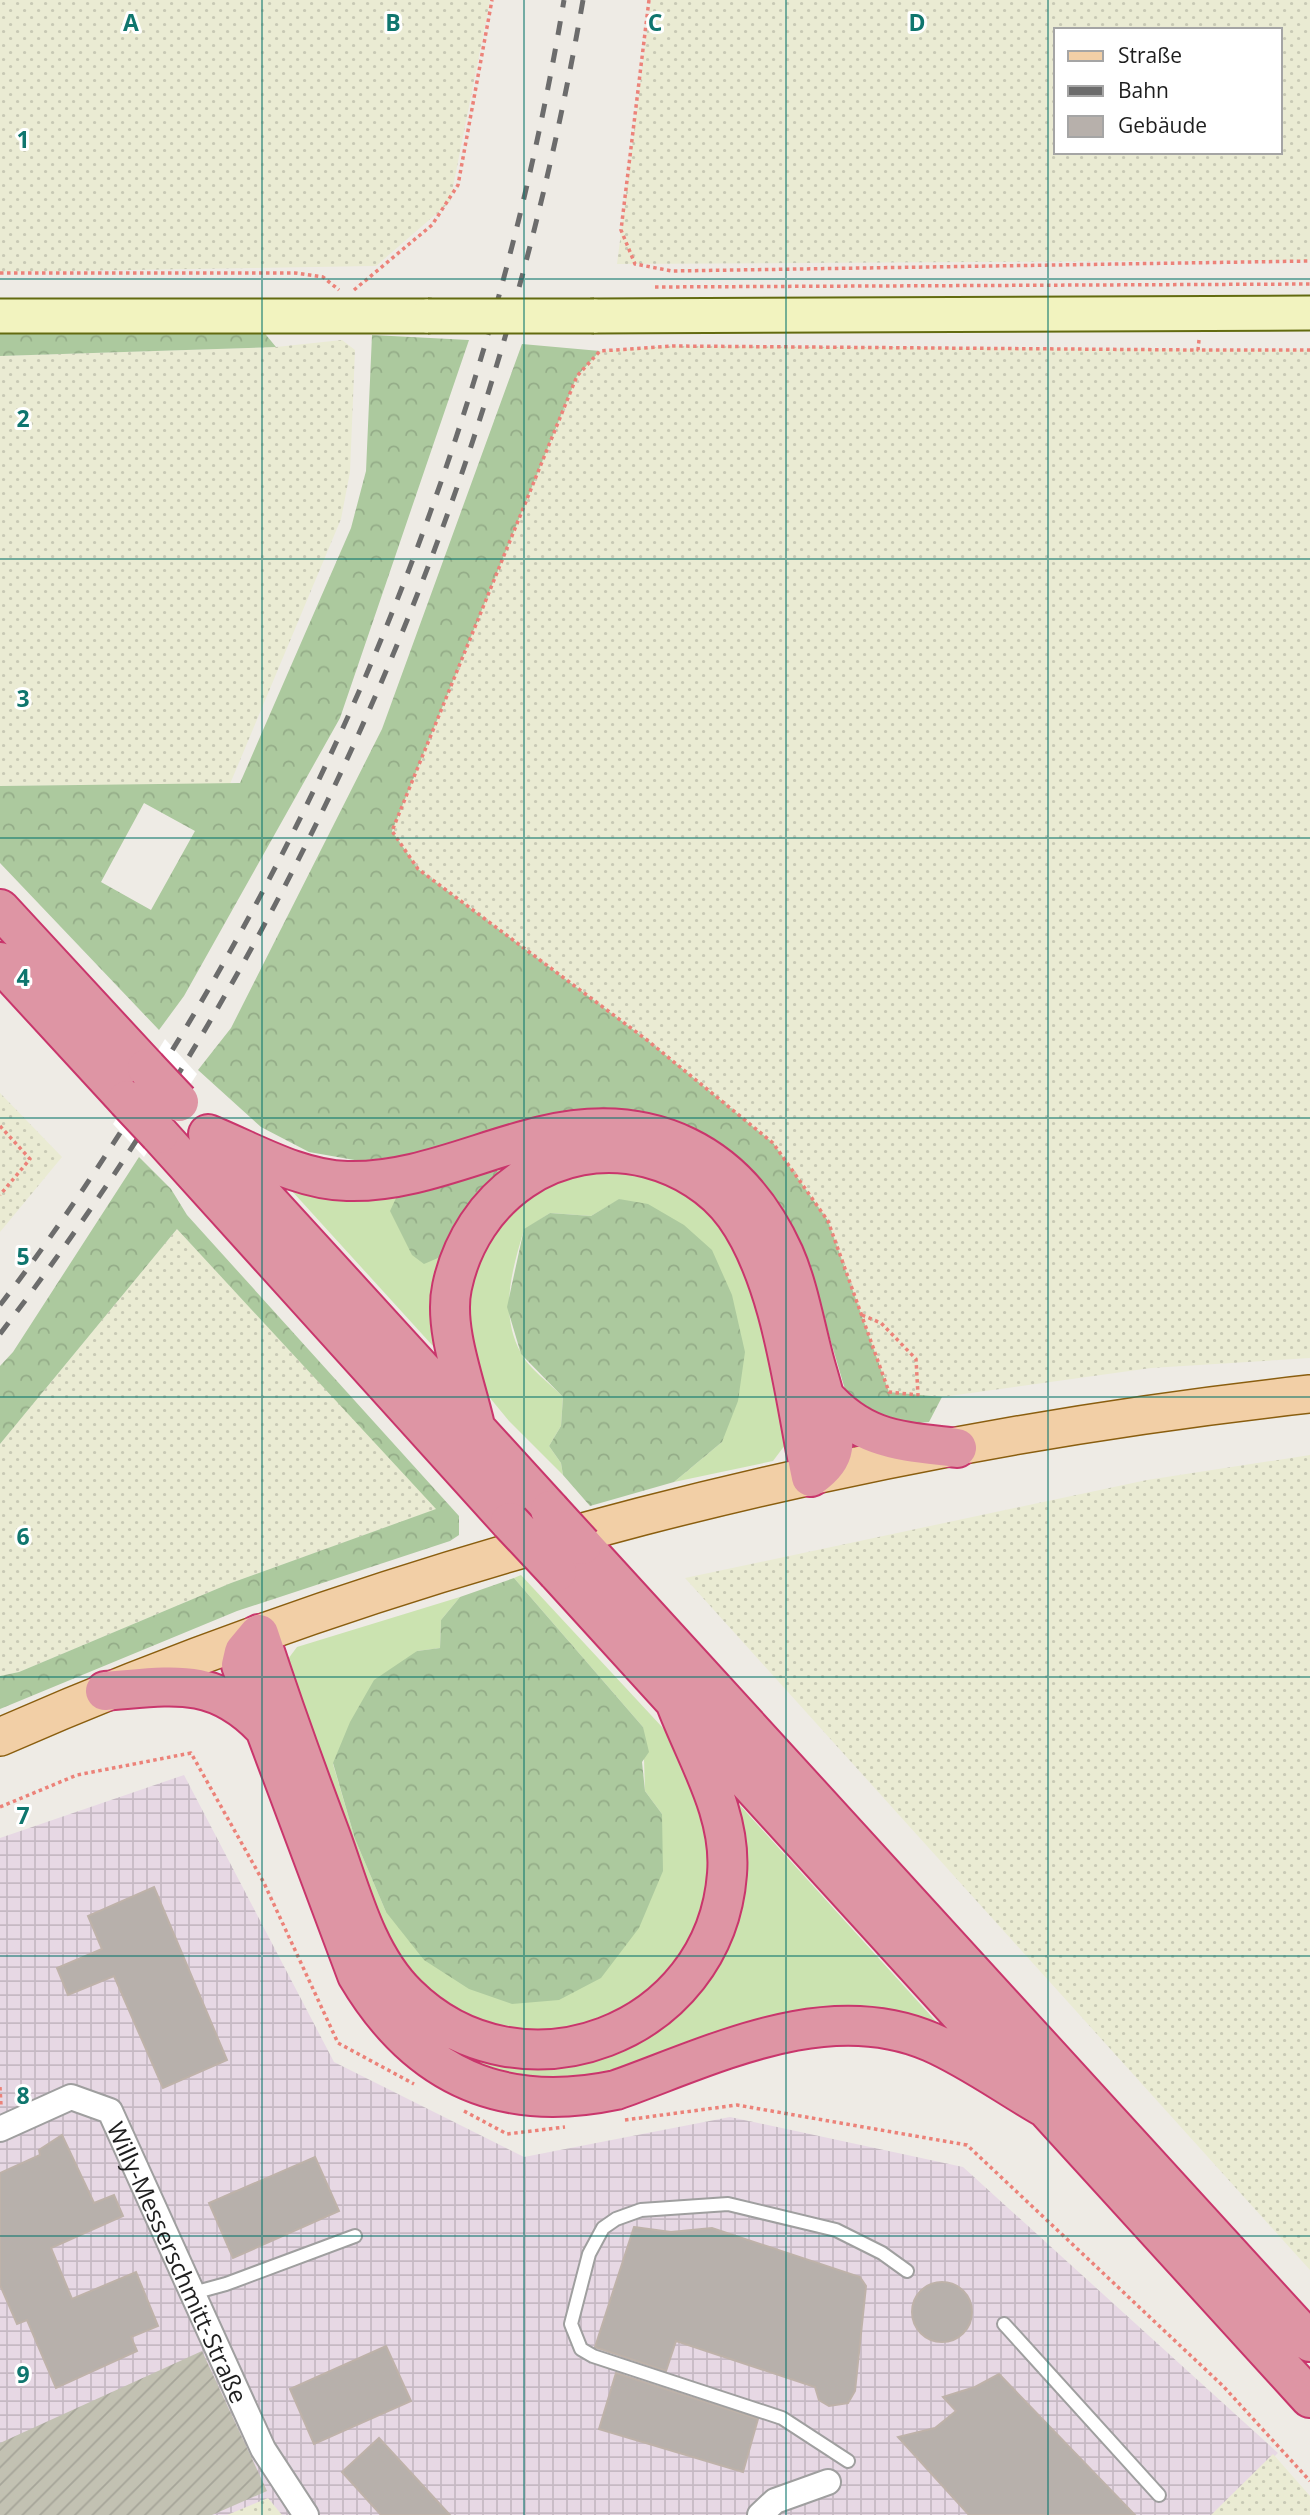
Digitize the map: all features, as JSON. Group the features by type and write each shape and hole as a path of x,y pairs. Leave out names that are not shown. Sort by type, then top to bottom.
{"highway":[{"path":"0,909 1310,2342"},
{"path":"0,962 1310,2398"},
{"path":"208,1135 306,1174 346,1181 407,1175 542,1136 577,1130 631,1130 675,1140 713,1161 733,1178 771,1229 794,1283 823,1395 833,1448 827,1463 811,1477 769,1288 753,1245 733,1213 701,1182 679,1169 639,1156 586,1153 544,1166 527,1174 499,1197 473,1230 455,1271 450,1311 475,1426"},
{"path":"823,1395 846,1418 873,1434 897,1441 957,1448"},
{"path":"259,1634 341,1866 377,1955 407,1995 449,2027 493,2044 544,2050 607,2038 642,2020 685,1982 715,1931 728,1872 724,1829 714,1794 676,1704"},
{"path":"259,1634 244,1652 241,1665 357,1976 385,2019 402,2037 446,2070 495,2091 517,2095 540,2098 588,2095 616,2090 789,2031 856,2025 905,2033 929,2041 1047,2109"},
{"path":"105,1691 197,1686 233,1700 262,1727"}],"main road":[{"path":"0,1737 105,1691 259,1634 551,1541 811,1477 957,1448 1162,1410 1310,1394"}],"street":[{"path":"0,316 1310,313"},
{"name":"Willy-Messerschmitt-Straße","path":"0,2129 71,2097 110,2110 263,2449 306,2515"},
{"path":"761,2515 775,2501 828,2482"}],"lane":[{"path":"848,2461 782,2418 593,2356 581,2349 571,2324 589,2254 603,2228 616,2219 642,2210 728,2204 835,2230 882,2253 907,2271"},
{"path":"193,2293 226,2284 355,2236"},
{"path":"1004,2324 1160,2495"}],"path":[{"path":"0,273 295,273 323,277 346,296 432,225 458,186 492,0"},
{"path":"649,0 621,230 635,264 672,271 1310,261"},
{"path":"1198,349 1200,314"},
{"path":"409,856 392,831 577,376 600,351 673,346 1310,350"},
{"path":"0,1126 30,1159 0,1195"}],"shaded area":[{"path":"184,1775 334,2062 524,2157 730,2117 963,2167 1278,2453 1214,2515 0,2515 0,1838"},
{"path":"202,2351 267,2491 212,2515 0,2515 0,2443"}],"green space":[{"path":"0,0 490,0 450,202 376,266 0,272"},
{"path":"651,0 1310,0 1310,260 617,264"},
{"path":"262,330 276,347 0,356 0,333"},
{"path":"372,335 469,340 340,718 184,996 159,1030 0,863 0,786 240,783 351,528 366,471","holes":["144,803 195,831 151,910 101,882"]},
{"path":"342,340 355,350 350,472 341,519 230,784 0,786 0,356 276,347"},
{"path":"522,344 600,351 577,376 392,831 418,869 647,1040 773,1143 828,1221 889,1392 942,1397 929,1422 901,1425 849,1403 809,1267 760,1182 425,1153 360,1161 309,1152 261,1127 198,1070 231,1028 382,729"},
{"path":"673,346 1310,350 1310,1358 1151,1368 942,1397 889,1392 828,1221 647,1040 418,869 392,831 577,376 600,351"},
{"path":"0,1093 62,1157 0,1232"},
{"path":"613,1136 761,1243 617,1145 459,1231 450,1358 432,1345 271,1168 295,1179"},
{"path":"139,1157 171,1189 187,1215 459,1516 459,1535 450,1541 237,1611 0,1709 0,1676 19,1672 231,1583 436,1509 177,1229 0,1444 0,1366 13,1352"},
{"path":"597,1164 687,1185 750,1259 788,1441 773,1461 674,1482 722,1442 620,1199 591,1216 550,1213 524,1230 515,1260 510,1292 510,1323 514,1338 529,1365 563,1397 561,1426 549,1446 561,1463 563,1475 509,1421 481,1387 460,1293 496,1210"},
{"path":"494,1168 503,1177 438,1258 424,1264 412,1255 390,1211 397,1196"},
{"path":"619,1199 648,1204 684,1225 712,1250 732,1295 745,1352 738,1401 722,1442 674,1482 590,1506 563,1475 561,1463 549,1446 561,1426 563,1397 521,1354 507,1307 524,1229 550,1213 591,1216"},
{"path":"177,1229 437,1509 231,1583 19,1672 0,1676 0,1444"},
{"path":"1310,1455 1310,2270 685,1578 1147,1480"},
{"path":"521,1575 663,1728 691,1768 717,1854 691,1951 636,2010 548,2036 500,2032 458,2014 421,1989 390,1954 287,1681 288,1659 297,1647 460,1597 441,1620 440,1648 417,1651 333,1764 355,1839 386,1912 662,1814 645,1791 643,1727 514,1578"},
{"path":"514,1578 643,1727 649,1752 642,1762 645,1791 662,1814 663,1871 639,1928 601,1978 559,2000 512,2004 469,1989 424,1960 386,1912 355,1839 333,1763 350,1722 374,1680 417,1651 440,1648 441,1620 460,1597"},
{"path":"728,1792 951,2038 860,2017 613,2083 520,2088 432,2056 342,1904 466,2045 678,2007"},
{"path":"1273,2454 1310,2496 1310,2515 1211,2515"},
{"path":"268,2498 282,2515 227,2515"}],"pier":[{"path":"165,1039 197,1074 144,1157 113,1124"}],"building":[{"path":"154,1887 227,2060 163,2088 114,1976 68,1995 57,1968 102,1949 88,1916"},
{"path":"62,2135 94,2203 114,2195 123,2216 51,2248 72,2299 136,2272 158,2326 131,2337 137,2351 56,2388 27,2320 17,2324 0,2285 0,2173 40,2155 39,2150"},
{"path":"315,2157 339,2211 233,2258 209,2203"},
{"path":"634,2227 671,2232 712,2228 860,2277 866,2286 855,2391 848,2403 829,2406 819,2400 815,2387 676,2341 666,2371 595,2347"},
{"path":"936,2282 948,2282 967,2295 972,2312 970,2324 959,2337 948,2342 936,2342 917,2329 912,2318 912,2306 925,2287"},
{"path":"386,2346 411,2401 314,2444 290,2389"},
{"path":"616,2373 758,2419 743,2472 599,2429"},
{"path":"999,2374 1135,2515 969,2515 898,2437 935,2428 956,2411 943,2397 975,2387"},
{"path":"379,2438 450,2515 381,2515 342,2472"}],"railway":[{"path":"0,1305 109,1150 220,970 290,840 353,706 409,570 458,430 501,289 536,145 564,0"},
{"path":"0,1334 108,1183 206,1028 294,868 372,703 441,533 498,360 546,182 583,0"}]}
